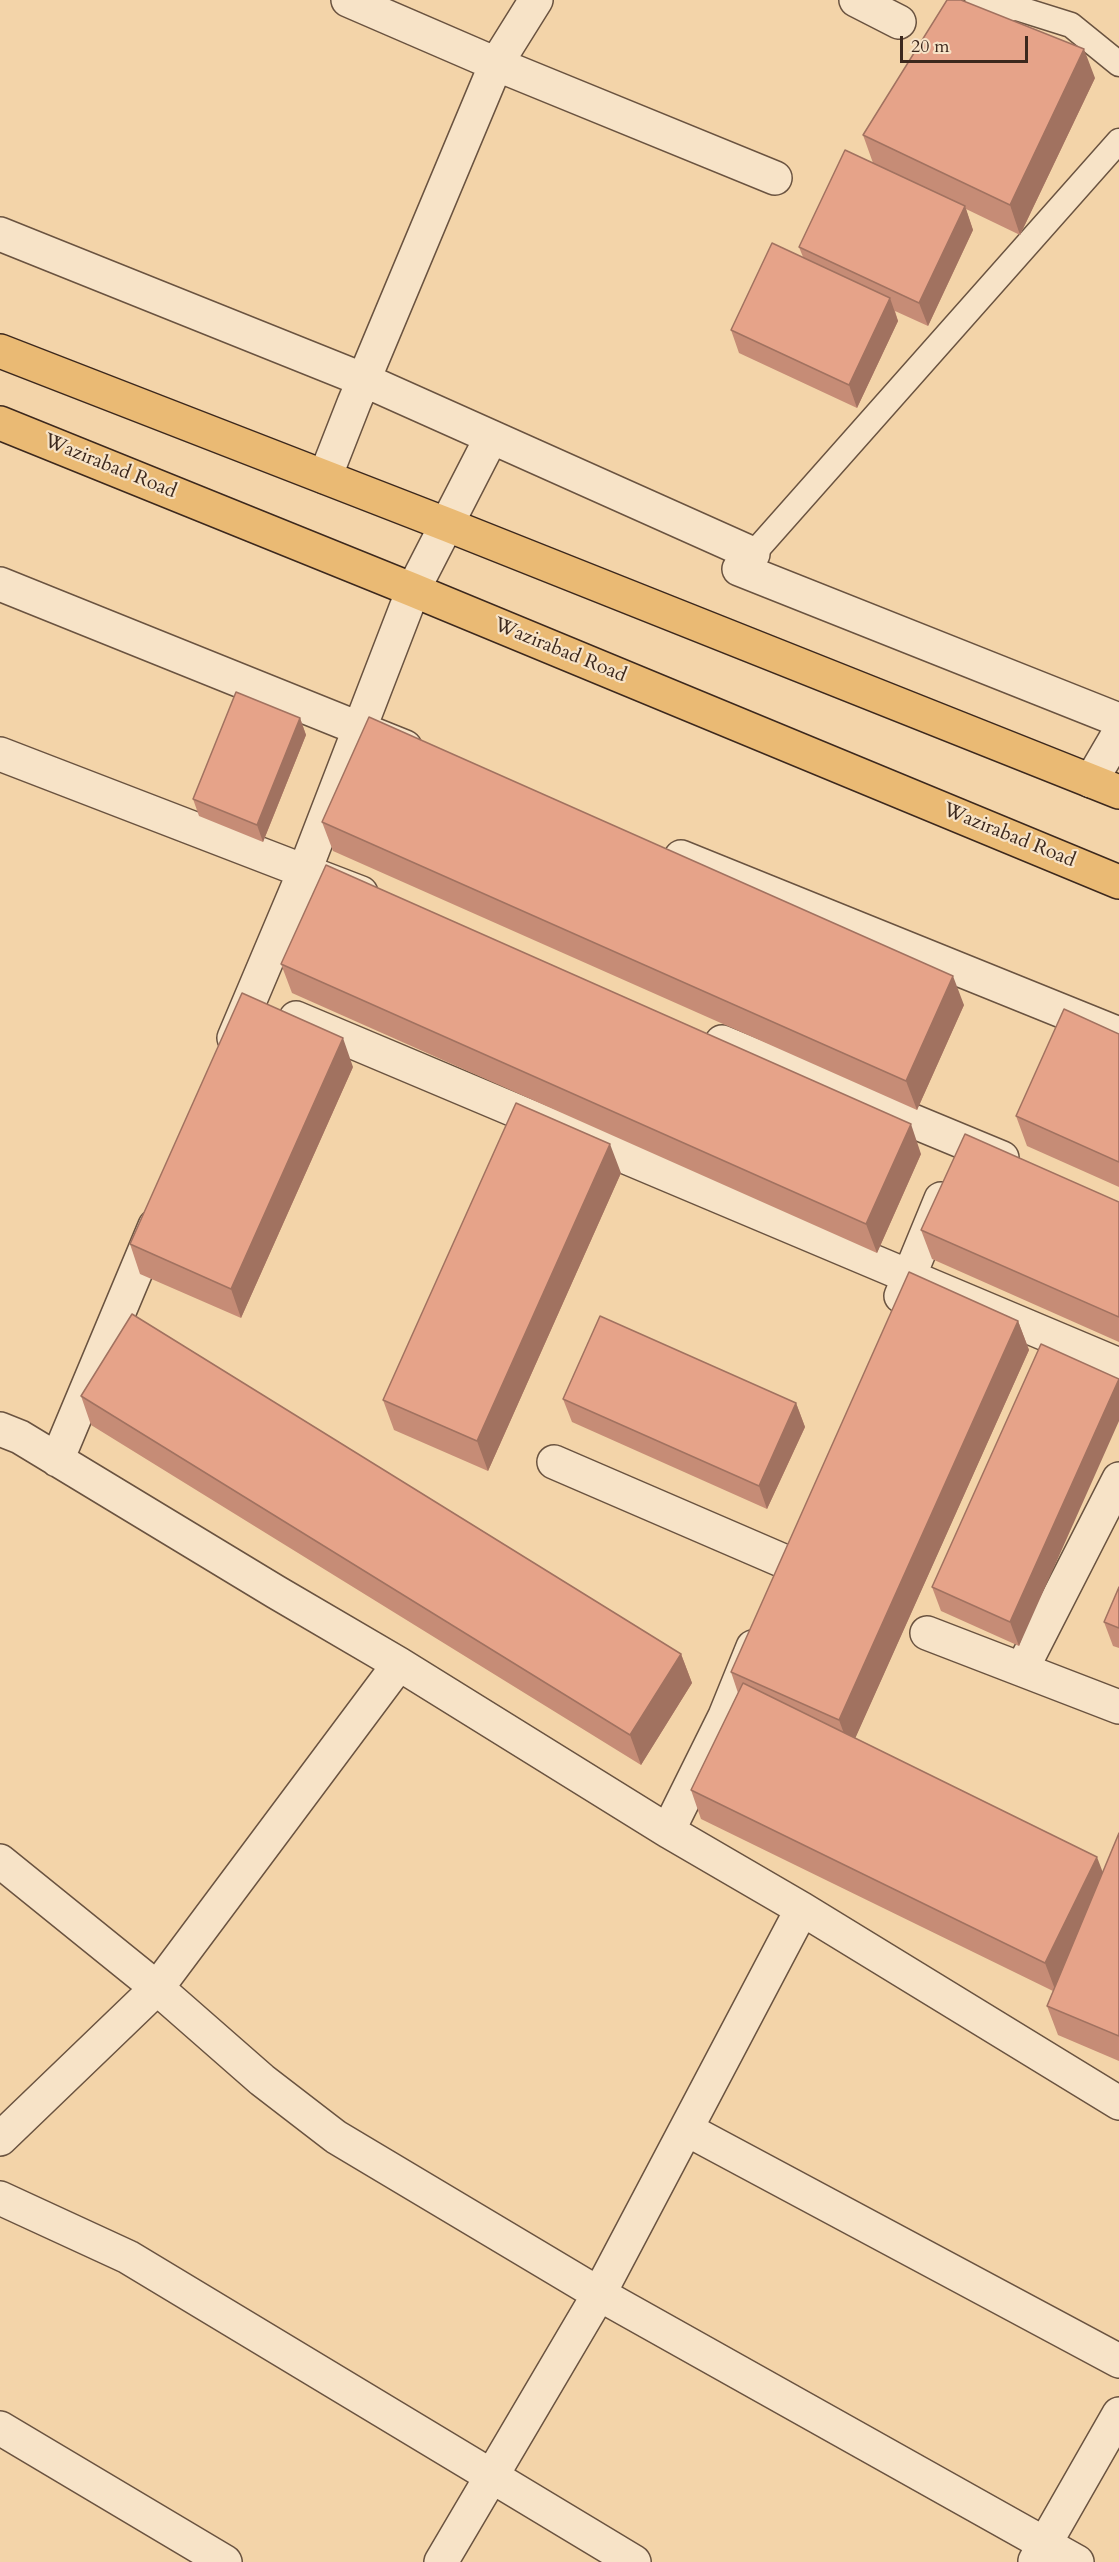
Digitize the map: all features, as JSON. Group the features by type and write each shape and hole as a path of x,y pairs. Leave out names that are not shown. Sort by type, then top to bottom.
{"highway":[{"path":"0,351 448,525 1105,786"},
{"name":"Wazirabad Road","path":"0,423 413,590 1119,882"}],"street":[{"path":"348,0 496,64 775,178"},
{"path":"325,477 496,64 536,0"},
{"path":"856,0 899,22"},
{"path":"0,234 364,380 753,554 739,569 1119,720"},
{"path":"223,1065 305,870 413,590 491,438"},
{"path":"0,584 437,759"},
{"path":"1105,786 1119,733"},
{"path":"0,754 305,870 393,906"},
{"path":"658,848 1119,1034"},
{"path":"250,999 1119,1365"},
{"path":"690,1029 1031,1171"},
{"path":"892,1318 965,1142"},
{"path":"57,1460 167,1196"},
{"path":"0,1429 20,1437 399,1664 668,1831 802,1909 1119,2103"},
{"path":"554,1462 783,1574 801,1531"},
{"path":"1022,1670 1119,1479"},
{"path":"668,1831 725,1716 765,1618"},
{"path":"927,1633 1119,1707"},
{"path":"0,2139 157,1988 399,1664"},
{"path":"0,1861 157,1988 262,2080 336,2137 1040,2553 1077,2562"},
{"path":"441,2562 599,2294 802,1909"},
{"path":"686,2129 1119,2361"},
{"path":"0,2198 128,2257 634,2562"},
{"path":"1040,2553 1119,2414"},
{"path":"0,2428 225,2562"}],"lane":[{"path":"935,39 974,9 1017,8 1071,25 1119,64"},
{"path":"753,554 1119,141"}],"building":[{"path":"947,0 961,0 1084,49 1010,205 863,135"},
{"path":"845,150 965,206 919,303 799,247"},
{"path":"772,243 890,298 849,385 731,330"},
{"path":"236,692 300,718 257,825 193,799"},
{"path":"369,717 953,976 906,1081 322,822"},
{"path":"326,865 911,1124 866,1224 281,964"},
{"path":"242,993 343,1038 231,1289 130,1244"},
{"path":"1064,1009 1119,1034 1119,1162 1016,1116"},
{"path":"516,1103 610,1144 477,1441 383,1400"},
{"path":"965,1134 1119,1202 1119,1317 921,1230"},
{"path":"909,1272 1018,1321 839,1720 731,1672"},
{"path":"132,1314 681,1654 630,1735 81,1396"},
{"path":"600,1316 796,1403 759,1486 563,1399"},
{"path":"1041,1344 1119,1379 1010,1622 932,1587"},
{"path":"1119,1587 1119,1628 1104,1622"},
{"path":"743,1683 1097,1857 1045,1963 691,1790"},
{"path":"1119,1833 1119,2036 1047,2006"}]}
